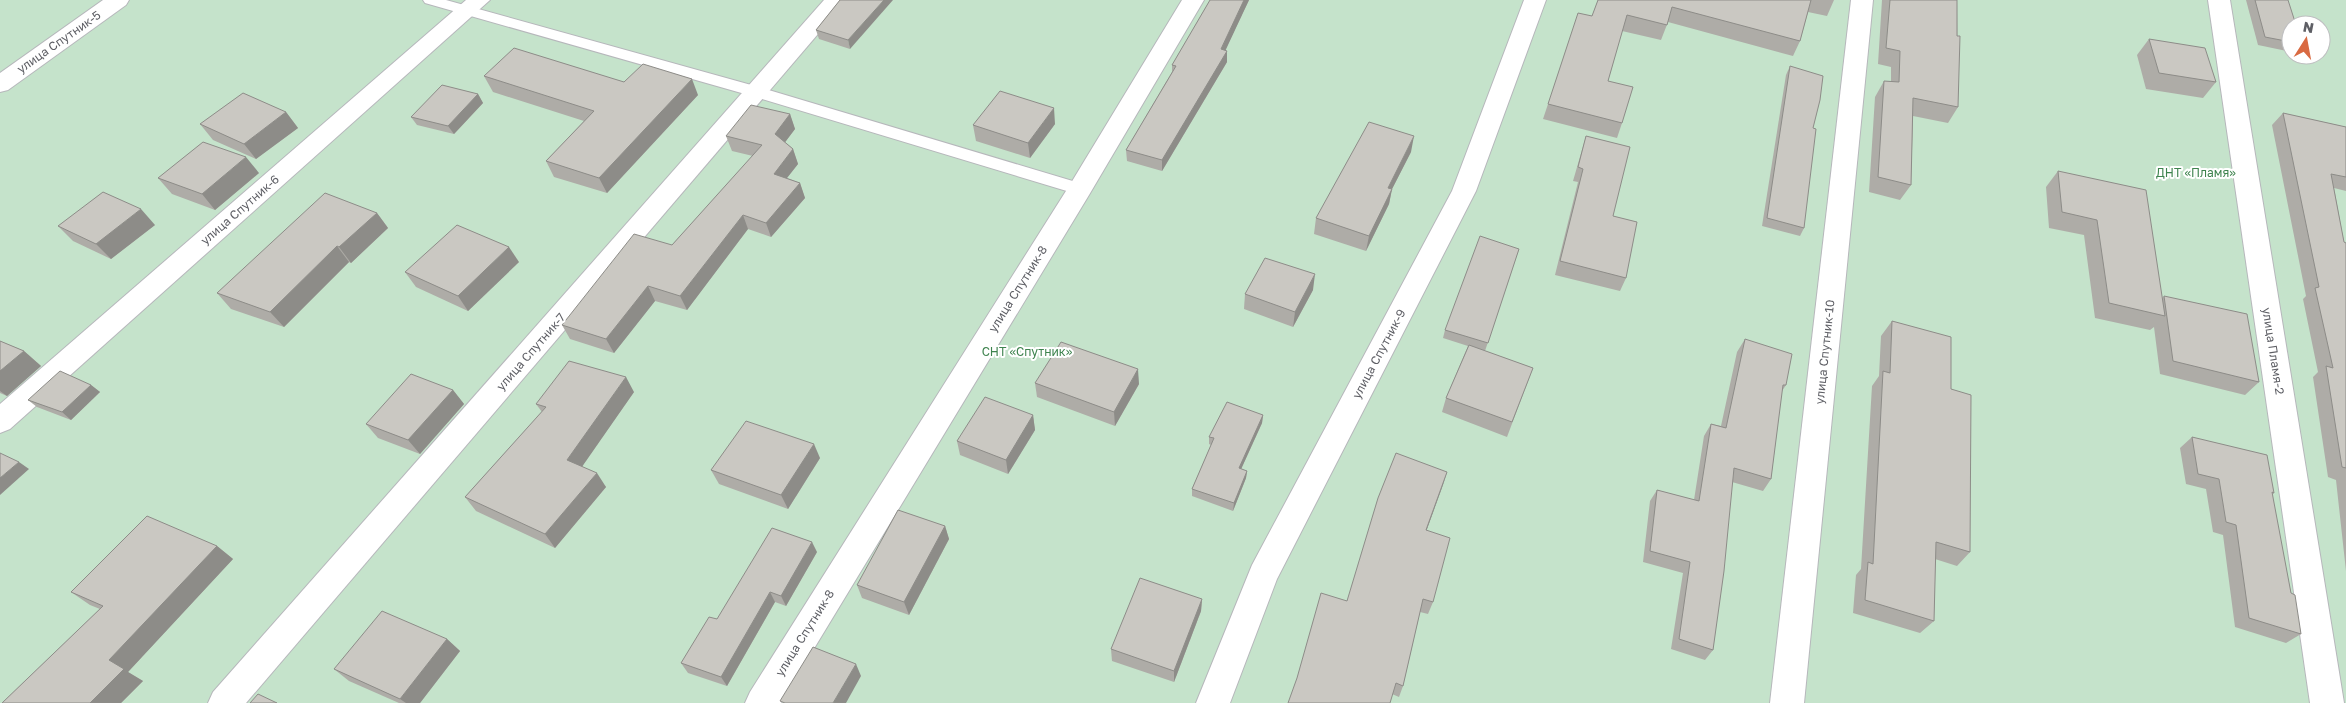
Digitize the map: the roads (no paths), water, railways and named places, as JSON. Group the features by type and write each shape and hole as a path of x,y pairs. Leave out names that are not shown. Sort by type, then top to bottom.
{"street":[{"name":"улица Спутник-5","path":"0,84 118,0"},
{"name":"улица Спутник-7","path":"225,703 836,0"},
{"name":"улица Спутник-8","path":"762,703 1080,188 1193,0"},
{"name":"улица Спутник-9","path":"1212,703 1263,575 1464,191 1535,0"},
{"name":"улица Спутник-10","path":"1787,703 1862,0"},
{"name":"улица Пламя-2","path":"2219,0 2327,703"},
{"name":"улица Спутник-6","path":"0,421 473,6"}],"lane":[{"path":"430,0 473,6 1080,188"}],"park label":[{"name":"ДНТ «Пламя»","path":"2196,173"},
{"name":"СНТ «Спутник»","path":"1027,352"}]}
